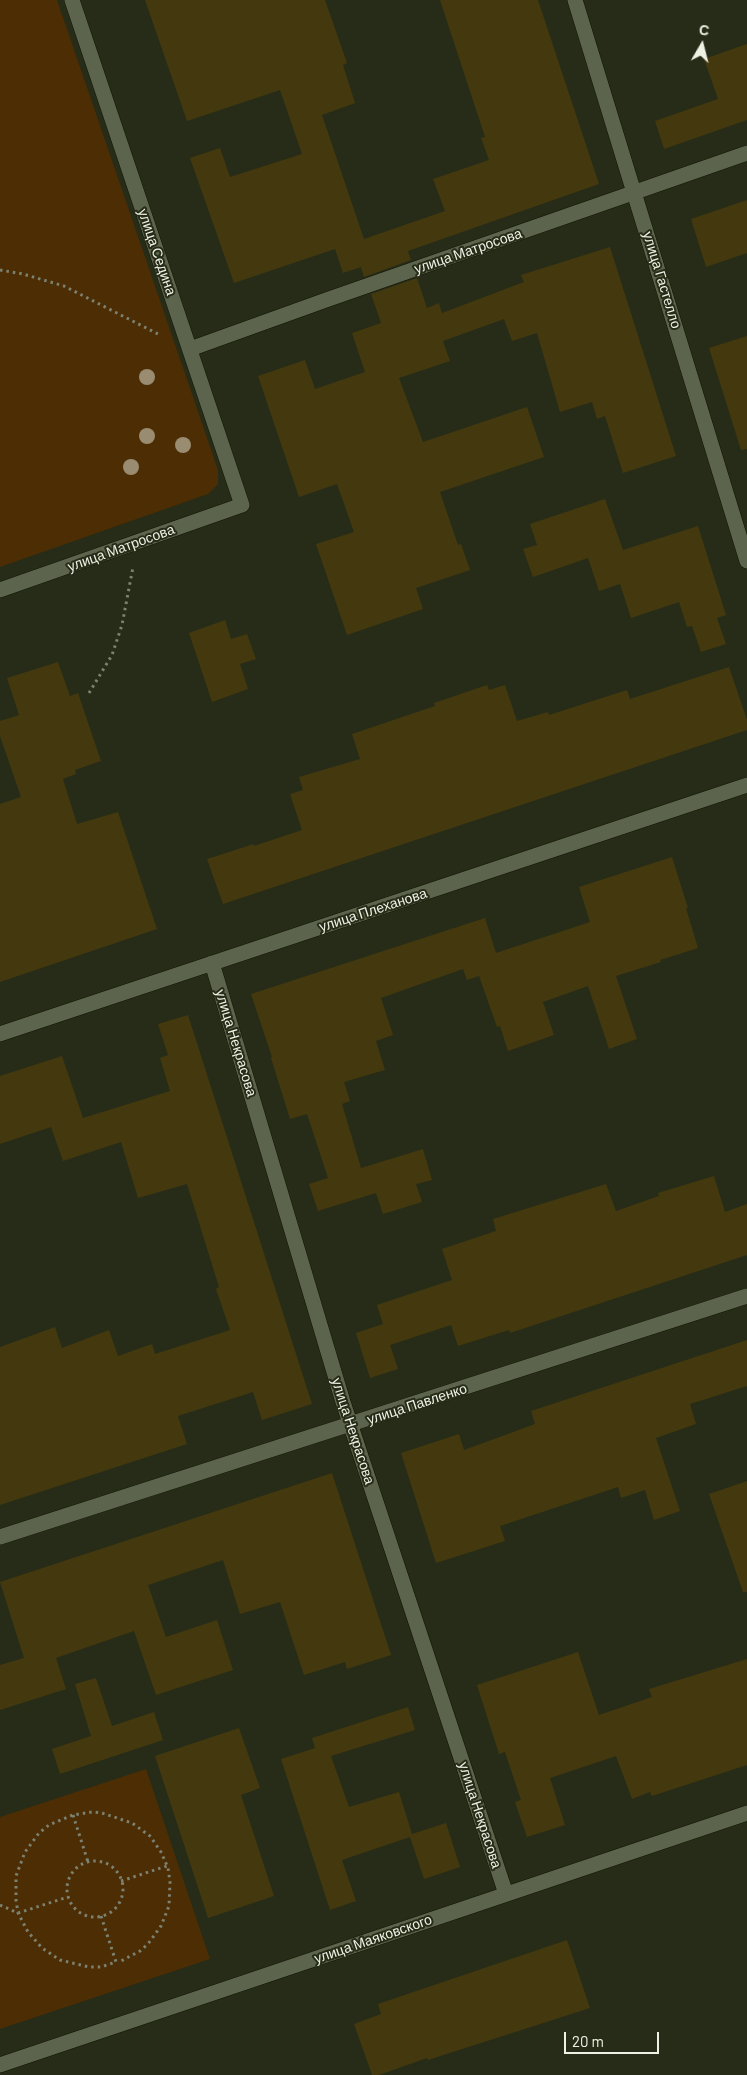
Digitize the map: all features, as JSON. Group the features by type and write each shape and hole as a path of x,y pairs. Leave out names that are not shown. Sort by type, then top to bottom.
{"street":[{"name":"улица Седина","path":"72,0 242,505"},
{"name":"улица Гастелло","path":"575,0 747,561"},
{"name":"улица Матросова","path":"190,349 747,153"},
{"name":"улица Матросова","path":"0,590 242,505"},
{"name":"улица Плеханова","path":"0,1034 747,785"},
{"name":"улица Некрасова","path":"212,963 351,1425 506,1894"},
{"name":"улица Павленко","path":"0,1537 747,1296"},
{"name":"улица Маяковского","path":"0,2065 747,1813"}],"path":[{"path":"0,270 23,274 64,286 190,349"},
{"path":"89,693 112,654 122,626 137,542"},
{"path":"101,1916 116,1962 89,1967 60,1960 42,1948 28,1932 18,1913 16,1876 24,1852 48,1825 73,1815 92,1812 118,1816 150,1836 161,1852 167,1866 170,1894 169,1906 161,1926 148,1944 140,1951 121,1961"},
{"path":"73,1815 88,1862"},
{"path":"98,1861 107,1864 114,1869 121,1881 122,1894 119,1902 114,1910 101,1916 87,1916 79,1912 68,1897 66,1888 68,1878 80,1864 88,1862 98,1861"},
{"path":"121,1881 167,1866"},
{"path":"0,1906 18,1913 68,1897"}],"shaded area":[{"path":"0,0 57,0 218,470 218,484 208,494 0,567"},
{"path":"146,1769 210,1959 0,2029 0,1817"}],"building":[{"path":"145,0 325,0 347,63 343,65 355,103 322,115 364,239 445,211 433,179 489,160 481,138 485,137 440,0 538,0 599,184 408,251 411,260 364,277 361,267 343,273 335,249 234,283 190,158 220,148 230,177 302,154 280,90 187,121"},
{"path":"747,44 747,120 664,149 655,121 718,99 704,59"},
{"path":"747,200 747,253 706,267 691,219"},
{"path":"610,247 676,456 623,473 605,416 597,419 592,402 560,412 537,333 512,341 504,319 443,341 450,361 399,378 423,442 527,407 544,457 440,492 458,545 461,544 470,570 416,588 423,609 347,635 316,544 354,532 337,484 299,497 258,376 305,360 315,389 365,372 352,333 381,323 371,294 417,278 427,308 439,303 442,313 524,282 521,275"},
{"path":"747,336 747,449 741,450 709,348"},
{"path":"605,499 623,550 698,526 726,615 717,618 726,644 701,652 692,626 687,627 679,602 631,618 620,584 599,591 588,558 533,577 523,549 537,545 530,524"},
{"path":"225,620 231,639 247,634 256,659 240,664 248,689 212,702 189,633"},
{"path":"58,662 70,696 78,693 101,761 75,770 76,774 63,779 77,824 118,812 157,929 0,982 0,804 21,797 0,736 0,721 19,715 7,678"},
{"path":"729,667 747,720 747,730 223,904 207,859 302,830 290,794 303,790 299,777 360,759 352,734 435,706 434,703 487,685 489,690 505,685 517,721 548,712 549,715 627,690 630,699"},
{"path":"672,857 698,948 616,976 637,1039 609,1049 588,986 543,1002 554,1035 508,1051 500,1026 497,1027 479,976 467,980 463,969 381,998 393,1035 376,1041 385,1070 344,1082 350,1101 342,1104 361,1168 423,1149 432,1180 416,1184 422,1202 383,1214 376,1193 318,1211 309,1184 328,1178 307,1114 290,1119 251,994 485,918 496,953 590,922 579,887"},
{"path":"188,1015 312,1404 262,1420 253,1392 178,1416 187,1444 0,1505 0,1347 55,1327 62,1348 109,1330 118,1356 152,1344 155,1354 230,1330 216,1289 219,1287 187,1184 138,1198 121,1142 63,1161 51,1127 0,1144 0,1076 62,1056 83,1118 170,1091 160,1058 168,1055 158,1024"},
{"path":"714,1176 725,1212 747,1204 747,1255 510,1333 509,1330 458,1346 451,1325 390,1345 398,1369 370,1378 356,1333 383,1324 377,1305 452,1280 442,1249 496,1231 493,1219 606,1184 616,1211 659,1196 658,1193"},
{"path":"747,1340 747,1386 690,1404 696,1424 656,1438 680,1511 654,1520 645,1490 621,1498 618,1487 500,1526 505,1541 436,1563 401,1453 459,1434 464,1450 535,1424 531,1411"},
{"path":"332,1473 391,1655 347,1669 345,1662 304,1675 280,1602 240,1614 223,1560 148,1585 166,1637 217,1620 233,1670 156,1695 134,1631 56,1658 66,1689 0,1710 0,1665 24,1658 0,1582"},
{"path":"747,1481 747,1592 743,1592 709,1494"},
{"path":"578,1652 599,1715 652,1697 649,1689 747,1659 747,1765 652,1796 650,1792 632,1799 616,1756 550,1778 565,1825 527,1837 515,1802 521,1800 505,1752 499,1754 477,1685"},
{"path":"96,1678 112,1726 154,1712 163,1740 60,1774 52,1749 91,1736 75,1684"},
{"path":"408,1707 415,1730 331,1756 349,1807 399,1792 412,1834 446,1823 460,1867 424,1879 410,1837 342,1860 356,1901 330,1910 281,1759 315,1748 312,1738"},
{"path":"239,1728 260,1788 241,1795 274,1896 208,1918 155,1756"},
{"path":"567,1940 590,2008 428,2060 427,2058 379,2075 372,2075 354,2024 381,2014 378,2004"}]}
